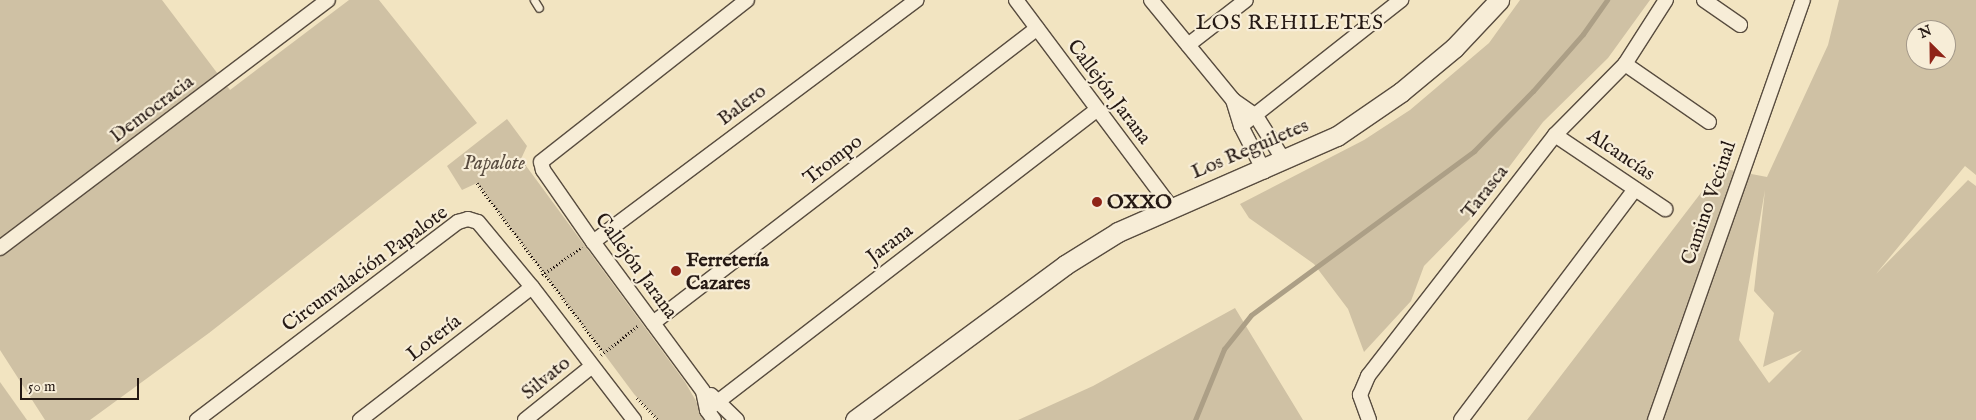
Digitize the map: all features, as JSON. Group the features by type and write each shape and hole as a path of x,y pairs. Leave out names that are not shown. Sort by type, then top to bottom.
{"street":[{"name":"Democracia","path":"0,248 328,0"},
{"name":"Callejón Jarana","path":"710,415 703,390 593,242 543,170 541,162 747,0"},
{"name":"Balero","path":"593,242 916,0"},
{"name":"Callejón Jarana","path":"1016,0 1170,206"},
{"path":"1151,0 1233,100 1256,116 1286,162"},
{"path":"1188,45 1246,0"},
{"path":"1241,126 1401,0"},
{"name":"Los Reguiletes","path":"855,420 1065,265 1118,232 1170,206 1286,162 1337,136 1401,92 1454,48 1499,0"},
{"name":"Tarasca","path":"1370,420 1360,396 1368,376 1555,135 1624,64 1666,0"},
{"path":"1704,0 1740,25"},
{"name":"Camino Vecinal","path":"1655,420 1803,0"},
{"name":"Trompo","path":"653,323 1037,28"},
{"path":"1624,64 1709,122"},
{"path":"1233,100 1241,126 1264,171"},
{"name":"Jarana","path":"710,415 720,399 1098,110"},
{"name":"Alcancías","path":"1555,135 1665,209"},
{"path":"1461,420 1635,189"},
{"name":"Circunvalación Papalote","path":"197,420 458,222 478,222 532,287 591,368 634,420"},
{"name":"Lotería","path":"360,420 532,287"},
{"name":"Silvato","path":"525,420 591,368"},
{"name":"Callejón Jarana","path":"703,390 720,399 737,420"}],"lane":[{"path":"534,0 539,8"}],"path":[{"path":"477,183 604,354"},
{"path":"532,287 543,273 593,242"},
{"path":"591,368 604,354 642,323 653,323"},
{"path":"634,394 658,420"}],"green space":[{"path":"0,0 162,0 230,90 349,0 379,0 477,123 209,333 90,420 45,420 0,350"},
{"path":"1520,0 1650,0 1608,58 1543,122 1470,219 1424,266 1411,301 1364,352 1348,309 1314,264 1249,218 1240,204 1364,140 1410,110 1489,43"},
{"path":"1839,0 1976,0 1976,175 1965,166 1876,274 1968,180 1976,186 1976,420 1527,420 1720,168 1767,177 1828,45","holes":["1765,190 1754,291 1774,313 1763,367 1802,350 1769,383 1739,340"]},
{"name":"Papalote","path":"507,119 527,146 521,159 685,382 707,420 658,420 634,394 477,183 462,190 447,166"},
{"path":"1235,308 1303,420 1018,420 1093,386"},
{"path":"0,382 27,420 0,420"}],"waterway":[{"path":"1195,420 1224,349 1251,315 1474,151 1533,91 1583,34 1607,0"}],"place":[{"name":"OXXO","path":"1097,202"},
{"name":"Ferretería Cazares","path":"676,271"}],"district":[{"name":"LOS REHILETES","path":"1290,24"}]}
